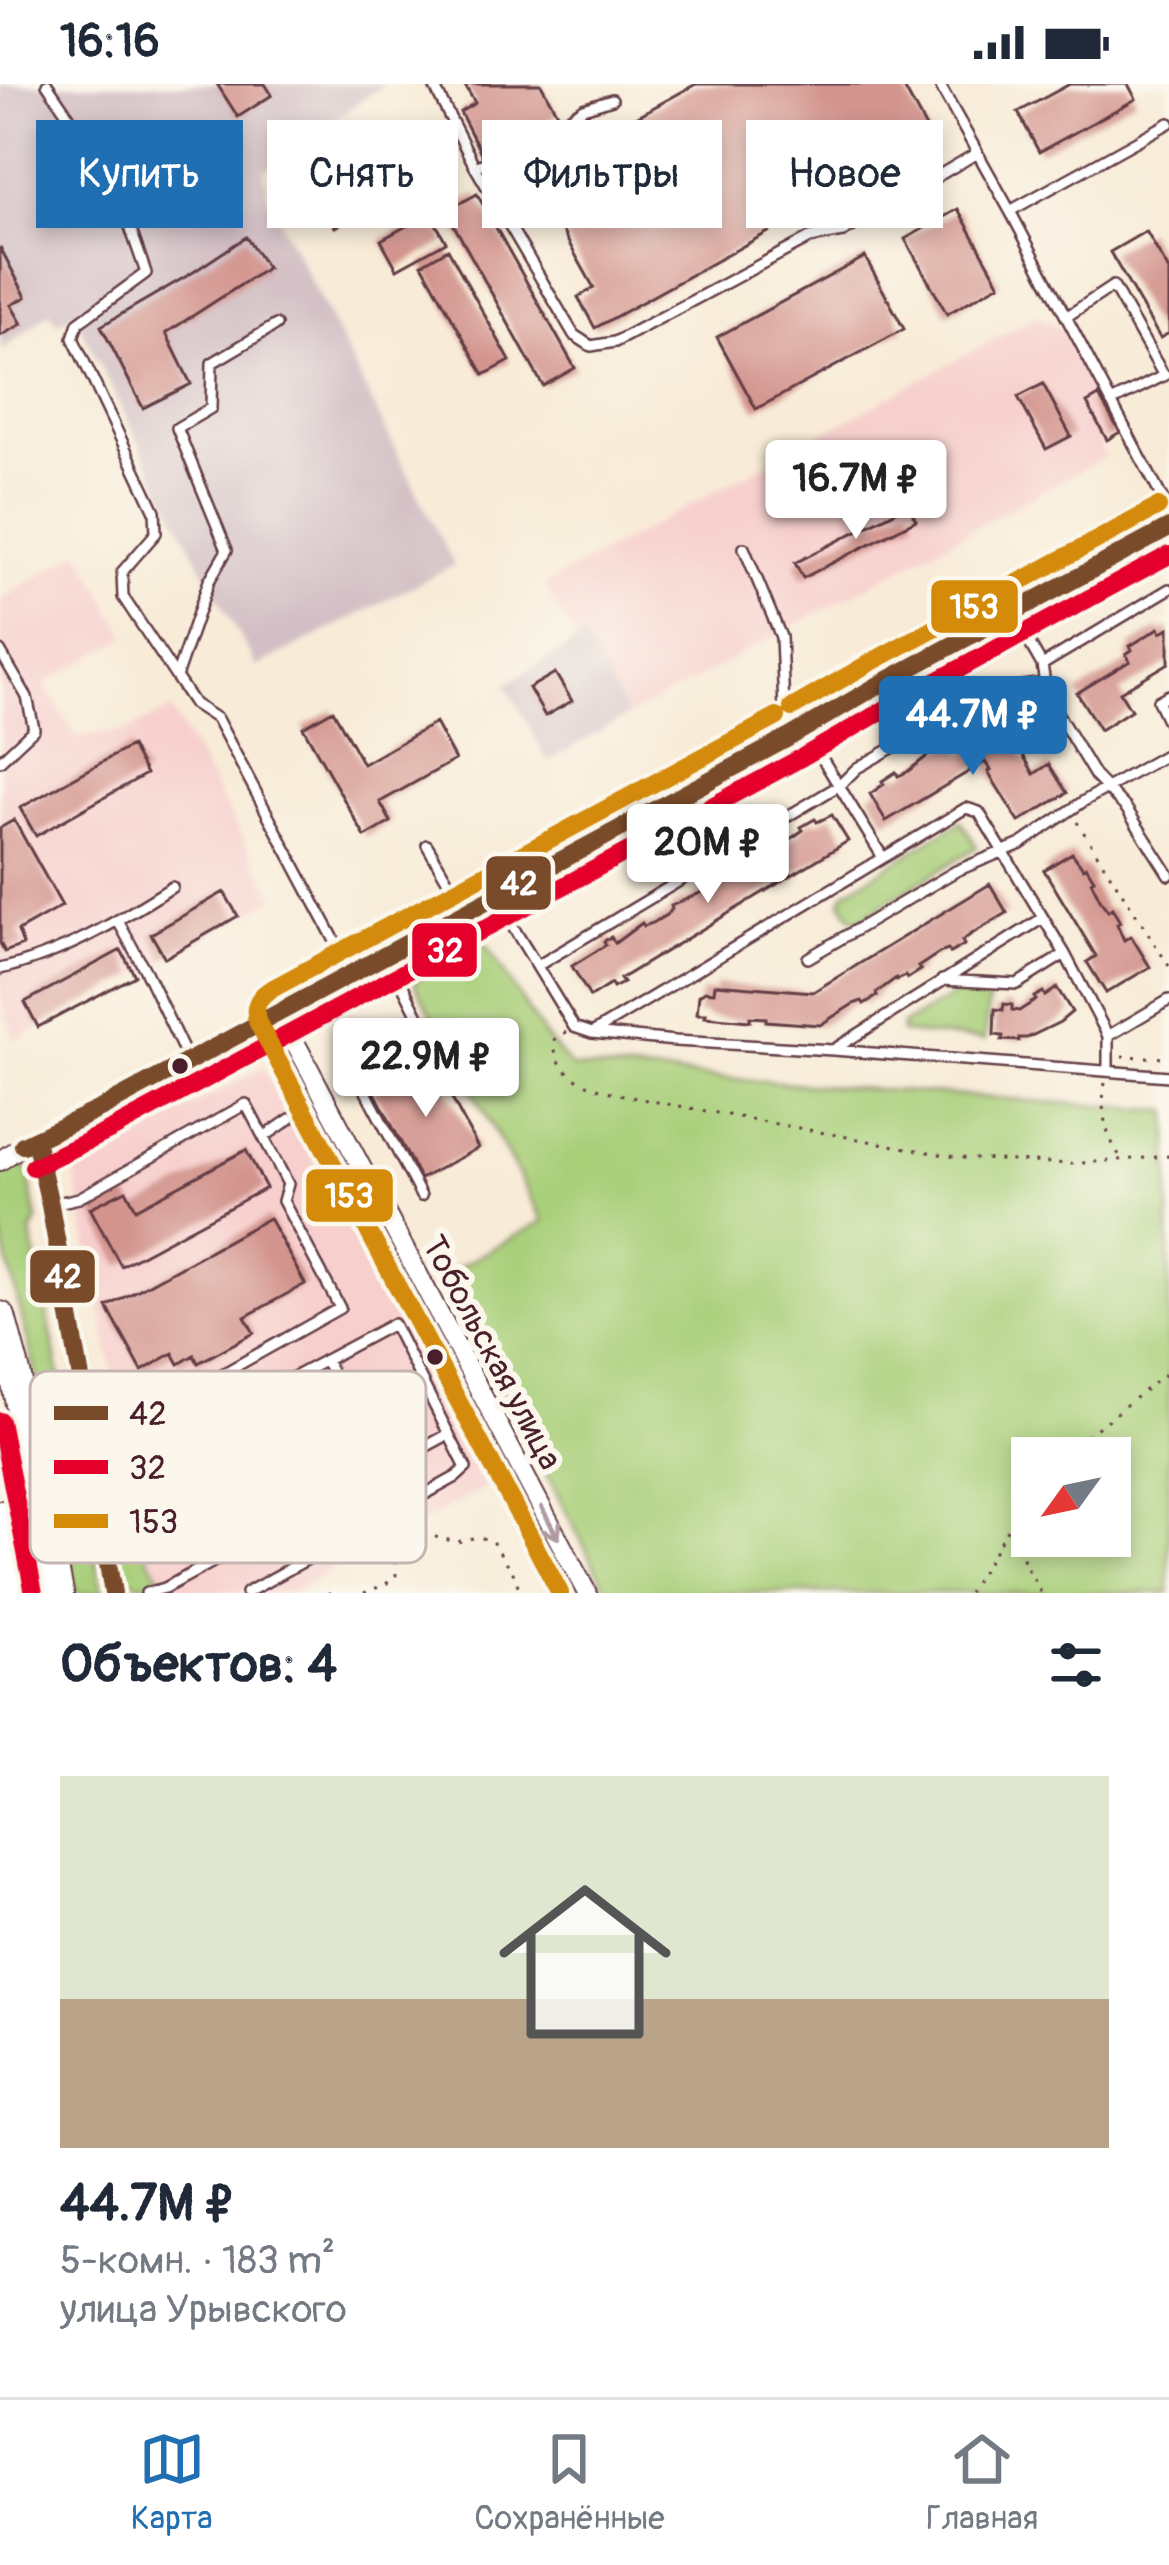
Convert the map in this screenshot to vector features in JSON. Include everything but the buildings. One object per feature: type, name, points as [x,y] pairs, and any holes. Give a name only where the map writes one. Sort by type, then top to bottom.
[{"type":"main road","points":[[0,1317],[30,1449]]},
{"type":"main road","points":[[0,1516],[16,1593]]},
{"type":"main road","points":[[52,1563],[58,1593]]},
{"type":"street","points":[[0,1161],[1169,528]]},
{"type":"street","name":"Тобольская улица","points":[[279,1012],[587,1593]]},
{"type":"street","points":[[0,1144],[29,1142]]},
{"type":"street","points":[[29,1142],[50,1204],[80,1371]]},
{"type":"street","points":[[108,1563],[113,1593]]},
{"type":"lane","points":[[47,84],[115,184],[146,273],[78,323],[73,338],[154,511],[156,533],[122,572],[123,597],[194,704],[217,719],[352,973]]},
{"type":"lane","points":[[433,84],[475,167],[574,335],[591,346],[615,342],[810,238],[843,232],[977,153]]},
{"type":"lane","points":[[939,84],[1169,511]]},
{"type":"lane","points":[[475,167],[533,141],[583,108],[612,99]]},
{"type":"lane","points":[[1010,211],[1169,123]]},
{"type":"lane","points":[[1066,317],[1113,286],[1166,375],[1111,402]]},
{"type":"lane","points":[[176,677],[209,581],[226,550],[177,428],[211,408],[212,363],[276,325]]},
{"type":"lane","points":[[744,548],[781,637],[784,710],[796,733],[840,785],[881,856]]},
{"type":"lane","points":[[1042,665],[1169,589]]},
{"type":"lane","points":[[1012,613],[1042,665],[1047,696],[1169,875]]},
{"type":"lane","points":[[0,651],[27,697],[34,729],[0,761]]},
{"type":"lane","points":[[536,966],[840,785],[856,768],[943,718],[996,703],[1023,686],[1043,682]]},
{"type":"lane","points":[[1169,695],[1158,701],[1169,724]]},
{"type":"lane","points":[[808,958],[956,871],[1004,854],[1169,753]]},
{"type":"lane","points":[[592,1033],[966,808],[979,812],[1065,954],[1108,1036],[1108,1070]]},
{"type":"lane","points":[[428,845],[466,912]]},
{"type":"lane","points":[[0,969],[23,964],[118,921],[172,887]]},
{"type":"lane","points":[[494,896],[574,1027],[592,1033],[1169,1076]]},
{"type":"lane","points":[[833,1049],[1043,918]]},
{"type":"lane","points":[[118,921],[188,1060]]},
{"type":"lane","points":[[387,954],[427,1034],[356,1072],[421,1196]]},
{"type":"lane","points":[[942,980],[1017,984],[1065,954]]},
{"type":"lane","points":[[1108,1036],[1169,1000]]},
{"type":"lane","points":[[50,1204],[79,1198],[246,1104],[288,1184],[283,1201],[340,1308],[228,1371]]},
{"type":"lane","points":[[264,1137],[290,1118]]},
{"type":"lane","points":[[304,1371],[392,1324],[416,1371]]},
{"type":"lane","points":[[325,1360],[331,1371]]},
{"type":"lane","points":[[426,1390],[466,1468],[426,1494]]},
{"type":"lane","points":[[426,1447],[449,1434]]},
{"type":"lane","points":[[146,1593],[211,1563]]},
{"type":"lane","points":[[246,1593],[301,1563]]},
{"type":"path","points":[[1070,811],[1169,966]]},
{"type":"path","points":[[574,1027],[554,1040],[560,1064],[572,1077],[595,1088],[641,1100],[962,1158],[1070,1164],[1169,1156]]},
{"type":"path","points":[[1108,1055],[1169,1058]]},
{"type":"path","points":[[60,1166],[65,1155],[174,1099],[264,1059],[278,1060],[288,1070],[564,1593]]},
{"type":"path","points":[[1108,1070],[1103,1095],[1105,1124],[1123,1160]]},
{"type":"path","points":[[1086,1437],[1169,1371]]},
{"type":"path","points":[[968,1593],[1011,1520]]},
{"type":"path","points":[[426,1534],[457,1542],[477,1537],[491,1540],[521,1593]]},
{"type":"path","points":[[1022,1557],[1041,1593]]},
{"type":"path","points":[[364,1593],[396,1575],[395,1563]]},
{"type":"shaded area","points":[[0,84],[384,84],[334,120],[267,120],[267,168],[263,171],[267,228],[284,228],[454,565],[257,667],[74,314],[58,323],[50,312],[0,352]]},
{"type":"shaded area","points":[[1037,316],[1061,328],[1099,396],[1087,403],[1107,440],[1099,445],[1105,457],[628,716],[584,638],[576,642],[544,585]]},
{"type":"shaded area","points":[[80,551],[127,637],[45,683],[76,736],[125,731],[171,710],[276,897],[15,1040],[0,999],[0,600]]},
{"type":"shaded area","points":[[584,637],[628,716],[548,761],[506,684]]},
{"type":"shaded area","points":[[263,1068],[392,1300],[487,1487],[426,1520],[426,1371],[112,1371],[74,1172]]},
{"type":"shaded area","points":[[155,1563],[345,1563],[289,1593],[168,1593]]},
{"type":"green space","points":[[961,821],[977,847],[858,920],[852,918],[841,901],[845,892]]},
{"type":"green space","points":[[484,941],[545,1037],[571,1067],[1169,1111],[1169,1593],[609,1593],[442,1276],[543,1221],[414,982]]},
{"type":"green space","points":[[963,990],[989,992],[985,1040],[901,1033],[902,1025]]},
{"type":"green space","points":[[12,1163],[25,1166],[28,1172],[37,1221],[31,1233],[59,1371],[35,1371],[0,1229],[0,1171]]},
{"type":"green space","points":[[71,1563],[97,1563],[103,1593],[75,1593]]},
{"type":"green space","points":[[118,1563],[152,1563],[161,1579],[138,1583],[120,1574]]},
{"type":"transit line","name":"153","points":[[792,708],[1158,507]]},
{"type":"transit line","name":"42","points":[[23,1145],[102,1108],[1169,528]]},
{"type":"transit line","name":"32","points":[[33,1167],[113,1129],[1169,555]]},
{"type":"transit line","name":"153","points":[[560,1593],[258,1023],[257,1005],[268,991],[777,717]]},
{"type":"transit line","name":"42","points":[[35,1139],[80,1371]]},
{"type":"transit line","name":"32","points":[[0,1421],[34,1593]]},
{"type":"transit line","name":"42","points":[[108,1563],[113,1593]]}]
